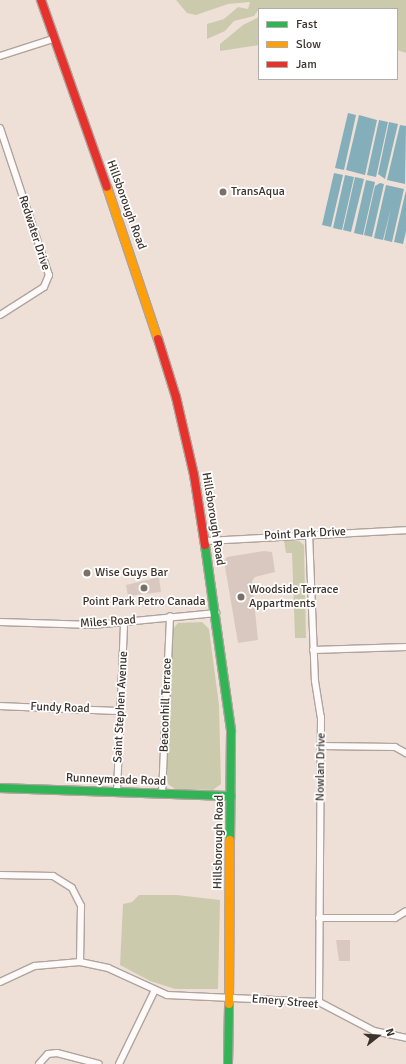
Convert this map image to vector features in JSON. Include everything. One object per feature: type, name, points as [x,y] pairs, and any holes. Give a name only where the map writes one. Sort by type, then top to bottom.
[{"type":"main road","name":"Hillsborough Road","points":[[41,0],[53,39],[129,249],[176,397],[205,541],[229,710],[231,796],[228,1064]]},
{"type":"main road","name":"Runneymeade Road","points":[[0,788],[231,796]]},
{"type":"street","points":[[0,56],[53,39]]},
{"type":"street","name":"Redwater Drive","points":[[0,128],[48,275],[44,287],[0,315]]},
{"type":"street","name":"Point Park Drive","points":[[205,541],[309,533],[406,530]]},
{"type":"street","name":"Nowlan Drive","points":[[309,533],[315,681],[321,717],[319,1002]]},
{"type":"street","name":"Miles Road","points":[[0,622],[93,625],[170,616],[216,613]]},
{"type":"street","name":"Beaconhill Terrace","points":[[162,794],[170,616]]},
{"type":"street","name":"Saint Stephen Avenue","points":[[117,792],[124,622]]},
{"type":"street","points":[[313,650],[406,647]]},
{"type":"street","name":"Fundy Road","points":[[0,706],[120,711]]},
{"type":"street","points":[[321,746],[395,747],[406,753]]},
{"type":"street","points":[[0,875],[53,876],[72,888],[81,906],[80,962]]},
{"type":"street","points":[[319,918],[397,918],[406,911]]},
{"type":"street","name":"Emery Street","points":[[0,982],[35,966],[80,962],[108,968],[154,992],[182,998],[228,998],[319,1002],[374,1031],[406,1038]]},
{"type":"street","points":[[119,1064],[154,992]]},
{"type":"street","points":[[39,1064],[48,1054],[57,1053],[99,1064]]},
{"type":"shaded area","points":[[176,0],[406,0],[406,53],[398,50],[398,8],[258,8],[254,16],[234,21],[225,31],[207,39],[207,24],[224,19],[238,7],[248,9],[250,2],[228,4],[196,15],[187,13]]},
{"type":"shaded area","points":[[258,18],[258,45],[220,51],[220,44],[243,25]]},
{"type":"shaded area","points":[[284,541],[299,541],[304,545],[306,638],[295,638],[292,553],[286,553]]},
{"type":"shaded area","points":[[202,622],[209,629],[219,705],[221,784],[213,790],[175,789],[168,784],[165,765],[172,630],[178,623]]},
{"type":"shaded area","points":[[139,895],[177,895],[220,900],[218,989],[175,989],[150,981],[120,965],[123,904],[132,902]]},
{"type":"water","points":[[348,113],[356,115],[344,170],[335,168]]},
{"type":"water","points":[[359,115],[377,120],[365,175],[346,170]]},
{"type":"water","points":[[379,120],[388,122],[376,177],[367,175]]},
{"type":"water","points":[[389,122],[398,124],[385,179],[378,174]]},
{"type":"water","points":[[400,125],[406,126],[405,184],[387,180]]},
{"type":"water","points":[[334,173],[343,175],[331,227],[322,225]]},
{"type":"water","points":[[345,175],[354,177],[342,230],[333,228]]},
{"type":"water","points":[[355,177],[364,179],[351,232],[343,230]]},
{"type":"water","points":[[366,180],[375,182],[363,235],[354,233]]},
{"type":"water","points":[[380,183],[384,184],[372,237],[364,235],[375,186]]},
{"type":"water","points":[[386,185],[404,189],[392,242],[384,240],[391,208],[383,240],[374,238]]},
{"type":"water","points":[[406,190],[406,231],[403,244],[394,242]]},
{"type":"building","name":"Woodside Terrace Appartments","points":[[264,551],[272,552],[275,572],[255,577],[252,581],[258,640],[238,643],[224,561],[227,557]]},
{"type":"building","name":"Point Park Petro Canada","points":[[159,577],[161,592],[128,596],[126,585]]},
{"type":"building","points":[[336,940],[350,940],[350,961],[339,961]]},
{"type":"traffic: fast","points":[[205,545],[231,731],[230,840]]},
{"type":"traffic: fast","points":[[0,788],[231,796]]},
{"type":"traffic: fast","points":[[228,1064],[229,1004]]},
{"type":"traffic: slow","points":[[107,187],[158,339]]},
{"type":"traffic: slow","points":[[229,1004],[230,840]]},
{"type":"traffic: jam","points":[[41,0],[107,187]]},
{"type":"traffic: jam","points":[[158,339],[176,397],[194,475],[205,545]]},
{"type":"place","name":"TransAqua","points":[[223,192]]},
{"type":"place","name":"Wise Guys Bar","points":[[87,573]]},
{"type":"place","name":"Point Park Petro Canada","points":[[144,588]]},
{"type":"place","name":"Woodside Terrace Appartments","points":[[241,597]]}]
